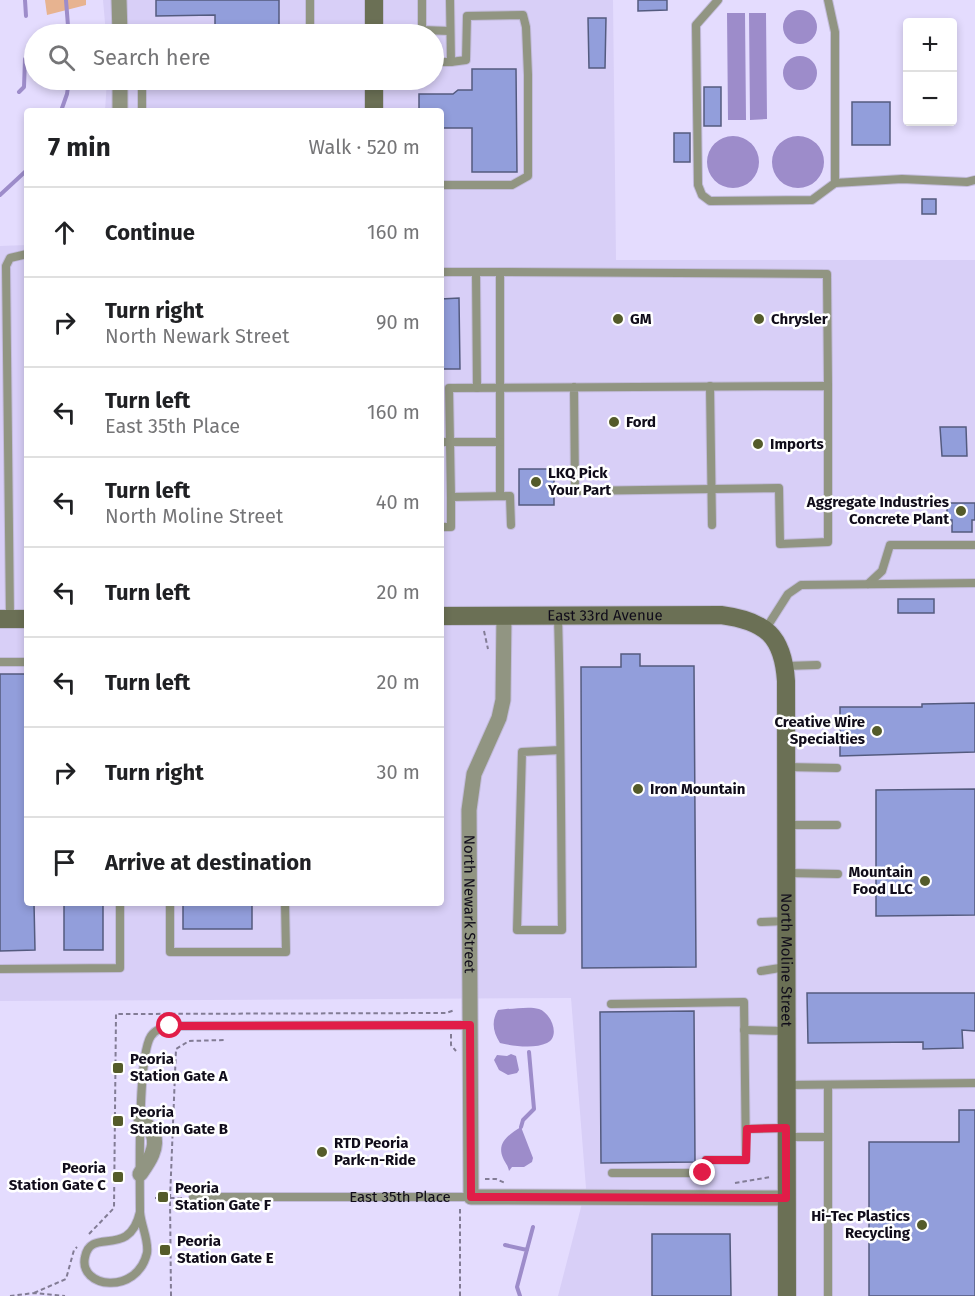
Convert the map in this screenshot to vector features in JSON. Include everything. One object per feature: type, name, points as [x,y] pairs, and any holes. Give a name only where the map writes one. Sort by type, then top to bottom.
[{"type":"street","points":[[119,0],[120,24]]},
{"type":"street","points":[[374,0],[374,24]]},
{"type":"street","points":[[120,90],[120,108]]},
{"type":"street","points":[[374,90],[374,108]]},
{"type":"street","name":"East 33rd Avenue","points":[[444,616],[722,615],[748,620],[765,630]]},
{"type":"street","name":"North Newark Street","points":[[471,1197],[469,810],[474,774],[502,705],[504,616]]},
{"type":"street","name":"North Moline Street","points":[[765,630],[778,643],[785,666],[788,1296]]},
{"type":"street","points":[[140,1174],[149,1161],[154,1142],[153,1134],[141,1119]]},
{"type":"street","name":"East 35th Place","points":[[471,1197],[786,1198]]},
{"type":"lane","points":[[310,0],[310,24]]},
{"type":"lane","points":[[422,0],[422,24]]},
{"type":"lane","points":[[450,0],[451,62]]},
{"type":"lane","points":[[718,0],[696,25],[698,185],[702,195],[710,201],[812,200],[835,183],[862,180],[967,182],[975,180]]},
{"type":"lane","points":[[828,0],[835,32],[835,183]]},
{"type":"lane","points":[[444,62],[466,60],[467,16],[523,15],[526,27],[528,75],[528,176],[512,185],[444,185]]},
{"type":"lane","points":[[444,31],[450,31]]},
{"type":"lane","points":[[142,90],[142,108]]},
{"type":"lane","points":[[12,619],[6,266],[10,258],[24,254]]},
{"type":"lane","points":[[444,272],[827,274],[828,542],[780,544],[779,488],[575,491],[574,387]]},
{"type":"lane","points":[[476,272],[477,388]]},
{"type":"lane","points":[[500,496],[501,272]]},
{"type":"lane","points":[[710,386],[712,525]]},
{"type":"lane","points":[[444,527],[451,527],[451,497],[445,442],[449,388],[828,386]]},
{"type":"lane","points":[[445,442],[501,442]]},
{"type":"lane","points":[[451,497],[510,496],[511,525]]},
{"type":"lane","points":[[868,584],[882,571],[890,545],[975,545]]},
{"type":"lane","points":[[765,630],[788,594],[801,585],[975,583]]},
{"type":"lane","points":[[558,615],[560,750],[562,930],[517,930],[522,752],[560,750]]},
{"type":"lane","points":[[0,662],[24,662]]},
{"type":"lane","points":[[785,666],[818,665]]},
{"type":"lane","points":[[786,767],[837,768]]},
{"type":"lane","points":[[786,825],[837,825]]},
{"type":"lane","points":[[786,873],[838,874]]},
{"type":"lane","points":[[0,969],[120,968],[120,906]]},
{"type":"lane","points":[[170,906],[170,952],[286,952],[285,906]]},
{"type":"lane","points":[[761,922],[786,921]]},
{"type":"lane","points":[[761,971],[786,967]]},
{"type":"lane","points":[[611,1004],[744,1002],[747,1129],[746,1160],[706,1160],[703,1173],[612,1173]]},
{"type":"lane","points":[[141,1119],[147,1047],[150,1038],[159,1029],[186,1026],[470,1025]]},
{"type":"lane","points":[[744,1030],[786,1030]]},
{"type":"lane","points":[[786,1085],[975,1083]]},
{"type":"lane","points":[[828,1085],[828,1296]]},
{"type":"lane","points":[[747,1129],[828,1137]]},
{"type":"lane","points":[[140,1174],[140,1212],[147,1245],[143,1267],[134,1279],[116,1285],[93,1280],[85,1264],[86,1254],[95,1243],[125,1238],[134,1229],[140,1212]]},
{"type":"lane","name":"East 35th Place","points":[[193,1197],[471,1197]]},
{"type":"path","points":[[484,616],[485,637],[490,653]]},
{"type":"path","points":[[34,1293],[66,1279],[74,1250],[114,1208],[116,1014],[446,1013],[455,1011],[458,1005]]},
{"type":"path","points":[[171,1296],[170,1199],[176,1049],[189,1041],[225,1040]]},
{"type":"path","points":[[451,1045],[456,1051]]},
{"type":"path","points":[[155,1198],[193,1197]]},
{"type":"path","points":[[10,1296],[34,1293],[65,1296]]},
{"type":"shaded area","points":[[45,0],[86,0],[86,5],[47,15]]},
{"type":"shaded area","points":[[103,0],[613,0],[616,260],[975,260],[975,1296],[558,1296],[586,1188],[571,998],[0,1001],[0,246],[24,245],[24,906],[444,906],[444,108],[105,108],[106,90],[444,90],[444,24],[105,24]]},
{"type":"shaded area","points":[[800,10],[812,15],[817,27],[812,39],[800,44],[788,39],[783,27],[788,15]]},
{"type":"shaded area","points":[[727,13],[745,13],[746,120],[728,120]]},
{"type":"shaded area","points":[[749,13],[766,13],[767,119],[750,120]]},
{"type":"shaded area","points":[[800,56],[812,61],[817,73],[812,85],[800,90],[788,85],[783,73],[788,61]]},
{"type":"shaded area","points":[[728,136],[738,136],[748,140],[755,147],[759,162],[755,177],[748,184],[738,188],[728,188],[718,184],[711,177],[707,167],[707,157],[711,147],[718,140]]},
{"type":"shaded area","points":[[793,136],[803,136],[812,140],[820,148],[824,162],[820,176],[812,184],[803,188],[793,188],[784,184],[776,176],[772,167],[772,157],[776,148],[784,140]]},
{"type":"shaded area","points":[[531,1008],[543,1011],[553,1025],[551,1040],[542,1045],[530,1046],[500,1043],[494,1031],[494,1018],[498,1010]]},
{"type":"shaded area","points":[[497,1055],[516,1056],[519,1070],[517,1073],[508,1075],[499,1070],[494,1060]]},
{"type":"shaded area","points":[[521,1127],[533,1158],[532,1162],[524,1167],[512,1167],[509,1171],[501,1147],[505,1139]]},
{"type":"building","points":[[156,0],[279,0],[279,24],[215,24],[215,15],[156,16]]},
{"type":"building","points":[[638,0],[667,0],[667,10],[638,11]]},
{"type":"building","points":[[588,18],[606,18],[605,68],[589,68]]},
{"type":"building","points":[[472,69],[516,69],[517,172],[472,172],[472,128],[444,128],[444,108],[419,108],[419,94],[453,94],[458,90],[472,90]]},
{"type":"building","points":[[704,87],[721,87],[721,126],[704,126]]},
{"type":"building","points":[[852,102],[890,102],[890,145],[852,145]]},
{"type":"building","points":[[674,133],[690,133],[690,162],[674,162]]},
{"type":"building","points":[[922,199],[936,199],[936,214],[922,214]]},
{"type":"building","points":[[459,298],[460,369],[444,369],[444,299]]},
{"type":"building","points":[[940,427],[966,427],[967,456],[942,456]]},
{"type":"building","name":"LKQ Pick Your Part","points":[[519,469],[554,469],[554,505],[519,505]]},
{"type":"building","name":"Aggregate Industries Concrete Plant","points":[[947,503],[975,503],[972,532],[952,532],[952,520],[947,520]]},
{"type":"building","points":[[898,599],[934,599],[934,613],[898,613]]},
{"type":"building","name":"Iron Mountain","points":[[621,654],[640,654],[640,666],[694,666],[696,967],[582,968],[581,667],[621,667]]},
{"type":"building","points":[[0,674],[24,674],[24,906],[34,906],[35,950],[0,951]]},
{"type":"building","points":[[975,703],[975,752],[840,756],[840,707],[922,707],[922,704]]},
{"type":"building","points":[[975,789],[975,915],[876,916],[876,790]]},
{"type":"building","points":[[64,906],[103,906],[103,950],[64,950]]},
{"type":"building","points":[[183,906],[252,906],[252,929],[183,929]]},
{"type":"building","points":[[807,993],[975,993],[975,1031],[962,1030],[963,1048],[923,1049],[923,1042],[808,1043]]},
{"type":"building","points":[[694,1011],[695,1162],[601,1163],[600,1012]]},
{"type":"building","name":"Hi-Tec Plastics Recycling","points":[[959,1110],[975,1110],[975,1296],[869,1296],[869,1142],[959,1142]]},
{"type":"building","points":[[652,1234],[730,1234],[731,1296],[652,1296]]},
{"type":"waterway","points":[[25,0],[26,16]]},
{"type":"waterway","points":[[66,0],[68,24]]},
{"type":"waterway","points":[[19,92],[24,87]]},
{"type":"waterway","points":[[62,108],[68,90]]},
{"type":"waterway","points":[[0,195],[24,173]]},
{"type":"waterway","points":[[521,1127],[523,1120],[534,1109],[529,1052]]},
{"type":"waterway","points":[[520,1296],[517,1287],[533,1227]]},
{"type":"waterway","points":[[505,1245],[527,1250]]},
{"type":"place","name":"GM","points":[[618,319]]},
{"type":"place","name":"Chrysler","points":[[759,319]]},
{"type":"place","name":"Ford","points":[[614,422]]},
{"type":"place","name":"Imports","points":[[758,444]]},
{"type":"place","name":"LKQ Pick Your Part","points":[[536,482]]},
{"type":"place","name":"Aggregate Industries Concrete Plant","points":[[961,511]]},
{"type":"place","name":"Creative Wire Specialties","points":[[877,731]]},
{"type":"place","name":"Iron Mountain","points":[[638,789]]},
{"type":"place","name":"Mountain Food LLC","points":[[925,881]]},
{"type":"place","name":"Peoria Station Gate A","points":[[118,1068]]},
{"type":"place","name":"Peoria Station Gate B","points":[[118,1121]]},
{"type":"place","name":"RTD Peoria Park-n-Ride","points":[[322,1152]]},
{"type":"place","name":"Peoria Station Gate C","points":[[118,1177]]},
{"type":"place","name":"Peoria Station Gate F","points":[[163,1197]]},
{"type":"place","name":"Hi-Tec Plastics Recycling","points":[[922,1225]]},
{"type":"place","name":"Peoria Station Gate E","points":[[165,1250]]},
{"type":"route","points":[[170,1026],[470,1025],[471,1197],[786,1198],[786,1128],[747,1129],[746,1160],[706,1160],[703,1173]]}]
